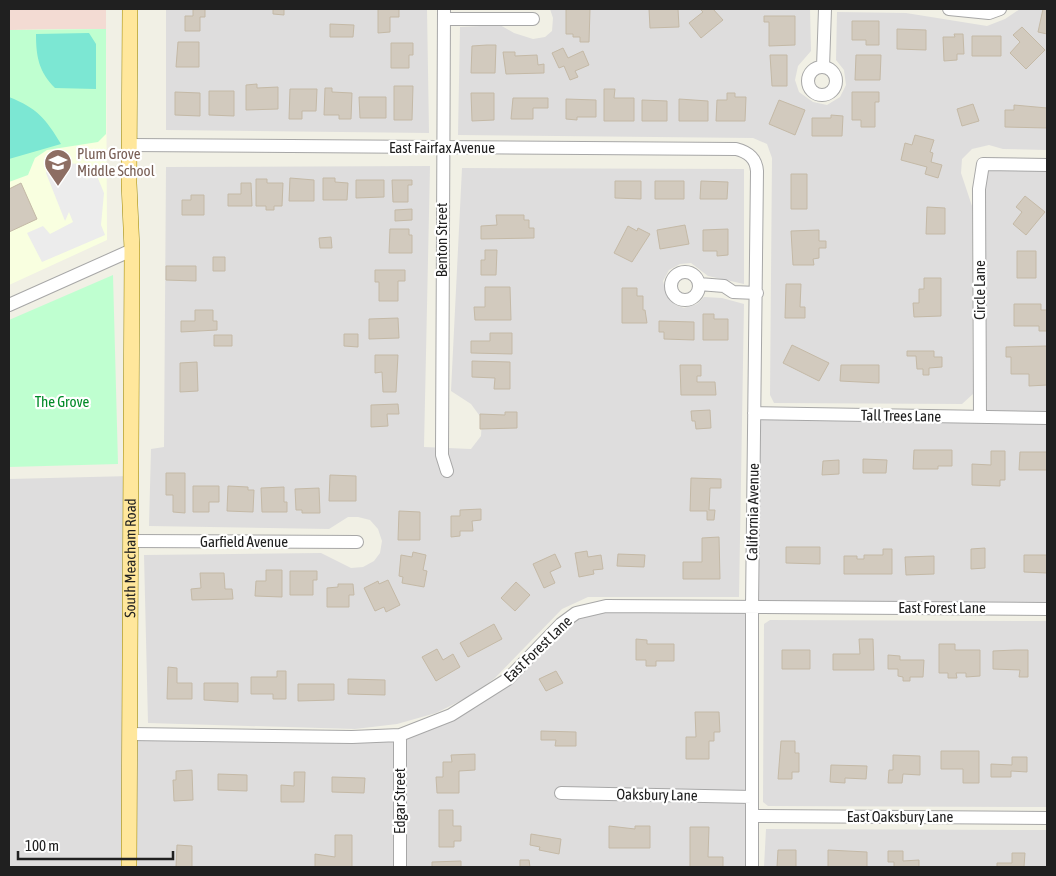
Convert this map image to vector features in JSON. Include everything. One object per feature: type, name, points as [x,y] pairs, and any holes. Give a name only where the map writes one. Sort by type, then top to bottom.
[{"type":"main road","name":"South Meacham Road","points":[[129,867],[132,250],[129,145],[130,9]]},
{"type":"street","points":[[823,67],[824,9]]},
{"type":"street","points":[[949,9],[979,10],[989,13],[1000,9]]},
{"type":"street","points":[[444,14],[532,19]]},
{"type":"street","name":"Benton Street","points":[[444,14],[442,455],[447,470]]},
{"type":"street","name":"East Fairfax Avenue","points":[[129,145],[736,149],[745,151],[752,157]]},
{"type":"street","name":"California Avenue","points":[[752,157],[756,163],[757,171],[752,607],[752,867]]},
{"type":"street","name":"Circle Lane","points":[[980,417],[979,188],[983,164],[1047,165]]},
{"type":"street","points":[[9,304],[132,250]]},
{"type":"street","points":[[699,284],[724,286],[733,292],[757,294]]},
{"type":"street","name":"Tall Trees Lane","points":[[754,413],[1047,418]]},
{"type":"street","name":"Garfield Avenue","points":[[131,541],[357,542]]},
{"type":"street","name":"East Forest Lane","points":[[130,734],[352,737],[400,735],[451,715],[508,679],[561,624],[576,613],[606,606],[1047,609]]},
{"type":"street","name":"Edgar Street","points":[[400,735],[400,867]]},
{"type":"street","name":"Oaksbury Lane","points":[[561,793],[752,796]]},
{"type":"street","name":"East Oaksbury Lane","points":[[752,816],[1047,818]]},
{"type":"shaded area","points":[[9,9],[106,9],[106,29],[9,30]]},
{"type":"shaded area","points":[[166,9],[427,9],[429,133],[166,130]]},
{"type":"shaded area","points":[[550,9],[810,9],[811,51],[798,66],[795,80],[799,92],[813,102],[827,105],[840,97],[846,85],[844,70],[836,60],[837,12],[906,13],[987,26],[1005,19],[1020,9],[1047,9],[1047,150],[1003,149],[989,145],[972,149],[962,159],[961,173],[972,206],[973,394],[962,404],[774,403],[770,395],[772,158],[767,144],[753,138],[458,135],[460,27],[500,25],[514,33],[533,39],[545,37],[552,31],[553,18]]},
{"type":"shaded area","name":"Plum Grove Middle School","points":[[106,29],[107,240],[9,285],[9,30]]},
{"type":"shaded area","points":[[89,33],[96,44],[96,89],[55,88],[42,70],[37,50],[36,34]]},
{"type":"shaded area","points":[[9,97],[27,105],[40,115],[61,144],[9,159]]},
{"type":"shaded area","points":[[50,162],[80,164],[87,180],[93,166],[104,193],[101,225],[105,235],[42,262],[27,233],[43,226],[50,234],[73,222],[69,212],[65,221],[46,173]]},
{"type":"shaded area","points":[[983,164],[1047,165],[1047,609],[752,607],[754,413],[980,417]]},
{"type":"shaded area","points":[[430,166],[424,447],[471,449],[481,436],[482,419],[471,404],[451,391],[462,168],[744,169],[744,284],[708,276],[691,263],[680,264],[669,270],[663,281],[667,296],[676,305],[684,308],[697,304],[704,297],[722,298],[744,304],[739,597],[588,597],[562,609],[495,678],[472,695],[436,713],[397,724],[355,729],[148,723],[144,555],[321,553],[351,568],[363,567],[374,561],[380,553],[382,541],[378,529],[370,520],[358,517],[348,517],[329,529],[149,526],[151,449],[164,447],[166,167]]},
{"type":"shaded area","points":[[131,476],[130,734],[400,735],[508,679],[576,613],[752,607],[752,867],[9,867],[9,479]]},
{"type":"shaded area","points":[[770,620],[1047,621],[1047,807],[768,806],[763,802],[764,624]]},
{"type":"shaded area","points":[[766,829],[1047,830],[1047,867],[764,867]]},
{"type":"green space","points":[[106,29],[106,134],[98,142],[47,150],[35,158],[28,175],[9,182],[9,30]]},
{"type":"green space","name":"The Grove","points":[[113,275],[118,464],[9,467],[9,320]]},
{"type":"building","points":[[193,9],[205,9],[205,17],[200,17],[200,31],[185,31],[185,16],[193,16]]},
{"type":"building","points":[[273,9],[284,9],[284,15],[273,14]]},
{"type":"building","points":[[378,9],[399,9],[399,17],[390,17],[390,32],[378,33]]},
{"type":"building","points":[[566,9],[590,9],[589,42],[580,42],[580,37],[566,34]]},
{"type":"building","points":[[649,9],[678,9],[679,27],[650,28]]},
{"type":"building","points":[[700,9],[713,9],[723,20],[701,38],[689,23],[703,12]]},
{"type":"building","points":[[1043,9],[1047,9],[1047,34],[1038,32]]},
{"type":"building","points":[[764,16],[795,16],[795,45],[769,46],[769,22],[764,22]]},
{"type":"building","points":[[852,21],[879,21],[879,45],[866,45],[866,40],[852,40]]},
{"type":"building","points":[[330,24],[354,25],[353,37],[330,37]]},
{"type":"building","points":[[1022,27],[1045,50],[1026,69],[1010,53],[1020,42],[1013,35]]},
{"type":"building","points":[[897,29],[926,30],[926,50],[897,49]]},
{"type":"building","points":[[954,34],[963,34],[964,54],[957,54],[957,60],[944,61],[943,37],[955,37]]},
{"type":"building","points":[[972,36],[1001,36],[1001,56],[972,56]]},
{"type":"building","points":[[178,42],[199,42],[199,67],[176,67]]},
{"type":"building","points":[[391,43],[413,43],[413,55],[409,55],[409,68],[391,68]]},
{"type":"building","points":[[496,45],[495,73],[471,73],[472,46]]},
{"type":"building","points":[[563,48],[568,58],[583,51],[589,65],[575,71],[578,77],[570,80],[564,66],[559,68],[552,53]]},
{"type":"building","points":[[503,52],[515,52],[515,56],[537,55],[538,65],[544,64],[544,73],[506,74]]},
{"type":"building","points":[[770,55],[787,55],[787,86],[772,86]]},
{"type":"building","points":[[856,55],[881,55],[880,80],[855,80]]},
{"type":"building","points":[[257,84],[257,88],[278,87],[278,109],[246,110],[246,85]]},
{"type":"building","points":[[394,86],[413,86],[412,120],[394,120]]},
{"type":"building","points":[[325,88],[332,88],[332,92],[352,93],[351,119],[339,119],[339,115],[324,115]]},
{"type":"building","points":[[290,89],[317,89],[316,111],[302,111],[302,119],[289,119]]},
{"type":"building","points":[[604,89],[615,89],[614,98],[634,98],[634,121],[604,121]]},
{"type":"building","points":[[209,91],[234,91],[234,116],[209,115]]},
{"type":"building","points":[[175,92],[200,93],[200,116],[175,115]]},
{"type":"building","points":[[852,92],[879,92],[879,102],[875,102],[875,127],[861,127],[861,120],[852,120]]},
{"type":"building","points":[[471,93],[494,93],[494,120],[472,121]]},
{"type":"building","points":[[727,93],[735,93],[735,97],[746,97],[745,121],[716,121],[717,100],[727,100]]},
{"type":"building","points":[[359,97],[386,97],[386,118],[360,118]]},
{"type":"building","points":[[513,98],[548,98],[548,108],[533,108],[533,119],[511,119]]},
{"type":"building","points":[[566,99],[596,100],[596,117],[577,117],[577,120],[566,119]]},
{"type":"building","points":[[679,99],[708,101],[708,121],[679,121]]},
{"type":"building","points":[[642,100],[667,101],[667,121],[642,121]]},
{"type":"building","points":[[779,100],[805,110],[795,135],[769,124]]},
{"type":"building","points":[[973,104],[979,121],[962,126],[957,109]]},
{"type":"building","points":[[1014,105],[1047,108],[1047,128],[1005,127],[1005,110],[1014,110]]},
{"type":"building","points":[[831,115],[843,116],[842,136],[812,136],[812,118],[831,118]]},
{"type":"building","points":[[915,135],[934,140],[930,152],[933,153],[931,162],[942,165],[938,178],[925,174],[927,167],[901,160],[905,143],[912,145]]},
{"type":"building","points":[[791,174],[807,174],[807,209],[791,209]]},
{"type":"building","points":[[290,178],[314,180],[314,201],[289,201]]},
{"type":"building","points":[[323,178],[335,178],[335,182],[348,183],[347,200],[323,200]]},
{"type":"building","points":[[256,179],[267,179],[267,183],[283,183],[282,206],[274,206],[274,210],[266,210],[266,206],[256,206]]},
{"type":"building","points":[[356,180],[384,180],[384,197],[356,198]]},
{"type":"building","points":[[392,180],[412,180],[412,185],[408,185],[408,202],[393,202]]},
{"type":"building","points":[[615,181],[641,181],[641,199],[615,198]]},
{"type":"building","points":[[655,181],[684,181],[684,199],[655,199]]},
{"type":"building","points":[[701,181],[728,182],[727,199],[700,199]]},
{"type":"building","points":[[21,183],[37,219],[9,232],[9,189]]},
{"type":"building","points":[[241,183],[251,183],[252,206],[228,206],[228,194],[241,194]]},
{"type":"building","points":[[191,195],[204,195],[204,215],[182,215],[182,200],[191,200]]},
{"type":"building","points":[[1025,196],[1045,212],[1026,235],[1013,224],[1022,212],[1016,207]]},
{"type":"building","points":[[927,207],[945,208],[945,234],[926,234]]},
{"type":"building","points":[[412,209],[412,220],[395,221],[395,210]]},
{"type":"building","points":[[496,215],[524,215],[524,220],[529,220],[529,228],[534,228],[534,238],[481,239],[481,226],[497,225]]},
{"type":"building","points":[[685,225],[689,244],[660,249],[657,230]]},
{"type":"building","points":[[628,226],[637,231],[638,228],[650,234],[632,262],[614,253]]},
{"type":"building","points":[[390,229],[409,229],[409,235],[412,235],[412,253],[389,253]]},
{"type":"building","points":[[728,229],[728,255],[717,256],[717,251],[703,251],[703,230]]},
{"type":"building","points":[[819,230],[819,241],[826,241],[826,248],[819,248],[819,258],[813,259],[814,265],[793,265],[791,231]]},
{"type":"building","points":[[331,237],[332,248],[320,248],[319,238]]},
{"type":"building","points":[[485,250],[497,250],[496,275],[481,275],[481,260],[485,260]]},
{"type":"building","points":[[1017,251],[1036,251],[1036,278],[1017,278]]},
{"type":"building","points":[[213,257],[225,257],[225,271],[213,271]]},
{"type":"building","points":[[166,266],[196,266],[196,281],[166,280]]},
{"type":"building","points":[[375,270],[405,270],[405,281],[398,281],[398,301],[379,301],[379,282],[375,282]]},
{"type":"building","points":[[924,278],[941,278],[941,316],[914,317],[913,303],[919,303],[919,289],[924,289]]},
{"type":"building","points":[[786,284],[801,284],[800,307],[805,307],[805,318],[785,318]]},
{"type":"building","points":[[485,287],[510,287],[511,320],[475,320],[474,307],[485,307]]},
{"type":"building","points":[[622,288],[637,288],[637,296],[643,296],[643,310],[645,310],[647,323],[622,323]]},
{"type":"building","points":[[1014,304],[1041,304],[1041,310],[1047,310],[1047,331],[1039,331],[1039,326],[1014,326]]},
{"type":"building","points":[[195,310],[213,310],[213,321],[217,321],[217,330],[181,332],[181,321],[195,321]]},
{"type":"building","points":[[703,314],[714,314],[714,319],[728,319],[728,340],[703,340]]},
{"type":"building","points":[[398,318],[399,338],[369,339],[369,319]]},
{"type":"building","points":[[659,321],[694,322],[694,340],[664,339],[664,332],[659,332]]},
{"type":"building","points":[[490,333],[512,333],[512,354],[471,353],[471,341],[490,341]]},
{"type":"building","points":[[344,334],[358,334],[358,347],[344,346]]},
{"type":"building","points":[[214,335],[232,335],[232,346],[214,346]]},
{"type":"building","points":[[792,345],[829,363],[819,381],[783,363]]},
{"type":"building","points":[[1047,346],[1047,385],[1029,386],[1029,374],[1011,374],[1011,357],[1006,357],[1006,347]]},
{"type":"building","points":[[907,351],[934,351],[934,357],[942,357],[942,367],[929,368],[929,375],[923,375],[923,369],[917,369],[916,356],[907,356]]},
{"type":"building","points":[[375,355],[398,355],[396,392],[383,392],[382,372],[375,373]]},
{"type":"building","points":[[472,361],[510,362],[510,389],[494,389],[495,378],[472,377]]},
{"type":"building","points":[[197,362],[198,391],[180,392],[180,363]]},
{"type":"building","points":[[680,365],[701,365],[701,376],[697,376],[697,382],[715,382],[716,395],[681,395]]},
{"type":"building","points":[[841,365],[879,365],[879,383],[840,381]]},
{"type":"building","points":[[398,404],[399,414],[387,414],[388,426],[371,427],[371,405]]},
{"type":"building","points":[[710,410],[711,428],[696,429],[695,421],[692,421],[691,411]]},
{"type":"building","points":[[505,412],[517,412],[517,428],[480,429],[480,414],[505,415]]},
{"type":"building","points":[[914,450],[952,450],[952,466],[938,466],[938,469],[913,469]]},
{"type":"building","points":[[991,451],[1005,451],[1005,480],[1000,480],[1000,486],[972,485],[972,464],[991,465]]},
{"type":"building","points":[[1020,452],[1047,452],[1047,470],[1019,470]]},
{"type":"building","points":[[863,459],[887,460],[886,473],[863,473]]},
{"type":"building","points":[[839,460],[839,474],[822,475],[823,461]]},
{"type":"building","points":[[166,473],[185,473],[185,513],[173,512],[173,495],[166,495]]},
{"type":"building","points":[[330,475],[356,476],[356,501],[329,501]]},
{"type":"building","points":[[691,478],[721,479],[721,488],[710,488],[709,510],[715,510],[714,520],[707,520],[707,511],[690,511]]},
{"type":"building","points":[[193,486],[219,486],[219,502],[209,502],[209,512],[193,512]]},
{"type":"building","points":[[228,486],[248,487],[248,490],[254,490],[253,512],[227,511]]},
{"type":"building","points":[[284,487],[284,502],[287,502],[287,512],[262,512],[261,488]]},
{"type":"building","points":[[319,488],[320,513],[302,513],[302,510],[296,510],[295,489]]},
{"type":"building","points":[[481,509],[481,520],[472,521],[473,531],[460,531],[460,536],[451,537],[451,516],[460,516],[460,510]]},
{"type":"building","points":[[399,511],[420,512],[420,540],[398,540]]},
{"type":"building","points":[[719,537],[720,579],[683,579],[683,562],[702,562],[702,538]]},
{"type":"building","points":[[786,547],[820,547],[820,564],[786,563]]},
{"type":"building","points":[[985,548],[985,568],[971,569],[971,549]]},
{"type":"building","points":[[883,549],[892,549],[892,574],[844,574],[844,556],[857,556],[857,559],[864,559],[864,555],[883,555]]},
{"type":"building","points":[[587,551],[588,557],[601,555],[603,569],[593,570],[594,574],[579,577],[575,553]]},
{"type":"building","points":[[413,552],[426,555],[423,570],[427,571],[424,587],[402,583],[403,577],[399,576],[401,555],[412,557]]},
{"type":"building","points":[[555,554],[561,567],[550,572],[555,583],[544,588],[533,564]]},
{"type":"building","points":[[618,554],[645,555],[644,567],[617,566]]},
{"type":"building","points":[[1024,555],[1047,555],[1047,573],[1024,572]]},
{"type":"building","points":[[934,556],[934,574],[906,575],[905,557]]},
{"type":"building","points":[[266,570],[282,570],[282,597],[255,596],[256,581],[266,581]]},
{"type":"building","points":[[290,571],[317,571],[317,580],[313,580],[313,595],[290,595]]},
{"type":"building","points":[[200,573],[224,573],[225,589],[232,589],[233,599],[192,600],[191,589],[201,588]]},
{"type":"building","points":[[388,580],[400,605],[386,612],[384,607],[375,611],[364,588],[378,581],[379,584]]},
{"type":"building","points":[[516,582],[530,595],[515,611],[501,598]]},
{"type":"building","points":[[338,584],[353,584],[354,595],[349,595],[349,607],[327,607],[327,588],[338,587]]},
{"type":"building","points":[[494,624],[502,639],[468,657],[460,643]]},
{"type":"building","points":[[636,639],[647,640],[647,644],[674,644],[674,661],[656,661],[656,666],[646,666],[646,660],[636,660]]},
{"type":"building","points":[[859,639],[873,639],[874,670],[833,670],[833,654],[860,654]]},
{"type":"building","points":[[939,644],[955,644],[955,650],[980,650],[980,676],[966,677],[966,673],[956,673],[957,678],[948,678],[948,673],[939,673]]},
{"type":"building","points":[[437,649],[443,660],[453,654],[460,667],[436,681],[422,657]]},
{"type":"building","points":[[782,650],[810,650],[810,669],[782,669]]},
{"type":"building","points":[[1028,650],[1028,677],[1019,677],[1020,670],[993,669],[993,651]]},
{"type":"building","points":[[888,655],[900,656],[900,660],[924,660],[923,677],[910,677],[910,681],[903,681],[903,677],[898,676],[898,669],[888,669]]},
{"type":"building","points":[[168,667],[177,668],[177,683],[192,683],[192,699],[167,699]]},
{"type":"building","points":[[277,671],[286,671],[286,699],[273,699],[273,694],[251,694],[251,677],[277,677]]},
{"type":"building","points":[[556,671],[563,683],[546,691],[539,679]]},
{"type":"building","points":[[348,679],[385,680],[385,695],[348,694]]},
{"type":"building","points":[[204,683],[238,683],[238,702],[204,700]]},
{"type":"building","points":[[298,684],[334,684],[334,700],[298,701]]},
{"type":"building","points":[[695,712],[719,712],[720,732],[714,732],[714,741],[709,741],[709,759],[686,759],[686,737],[696,737]]},
{"type":"building","points":[[541,731],[576,732],[576,746],[555,746],[556,740],[541,740]]},
{"type":"building","points":[[781,741],[795,741],[795,753],[799,753],[799,772],[792,772],[792,779],[778,779]]},
{"type":"building","points":[[941,751],[979,751],[979,783],[963,783],[963,769],[941,769]]},
{"type":"building","points":[[475,754],[475,770],[459,771],[459,793],[437,793],[436,777],[443,777],[443,762],[452,762],[451,755]]},
{"type":"building","points":[[893,755],[920,756],[920,775],[903,774],[902,783],[888,783],[889,770],[893,770]]},
{"type":"building","points":[[1012,757],[1027,757],[1027,772],[1011,771],[1011,777],[991,777],[991,764],[1012,765]]},
{"type":"building","points":[[831,765],[867,766],[866,779],[845,778],[845,783],[830,782]]},
{"type":"building","points":[[192,770],[193,800],[174,801],[173,780],[176,780],[176,771]]},
{"type":"building","points":[[294,772],[305,772],[304,802],[281,802],[281,785],[294,786]]},
{"type":"building","points":[[218,774],[247,775],[247,791],[218,790]]},
{"type":"building","points":[[332,777],[365,778],[364,793],[332,792]]},
{"type":"building","points":[[439,810],[453,810],[453,826],[461,826],[461,841],[454,841],[454,847],[439,847]]},
{"type":"building","points":[[609,826],[635,829],[635,826],[650,826],[650,848],[609,848]]},
{"type":"building","points":[[690,827],[709,827],[708,857],[723,857],[723,867],[690,867]]},
{"type":"building","points":[[531,834],[561,839],[559,854],[539,850],[540,847],[530,845]]},
{"type":"building","points":[[335,835],[352,835],[352,867],[315,867],[315,854],[335,857]]},
{"type":"building","points":[[177,845],[192,846],[192,867],[176,867]]},
{"type":"building","points":[[778,850],[796,850],[796,867],[777,867]]},
{"type":"building","points":[[828,850],[867,852],[867,867],[828,867]]},
{"type":"building","points":[[888,851],[903,851],[903,861],[919,860],[919,867],[894,867],[894,862],[888,862]]},
{"type":"building","points":[[1012,853],[1025,853],[1024,867],[997,867],[997,863],[1012,863]]},
{"type":"building","points":[[520,860],[529,860],[530,867],[520,867]]},
{"type":"building","points":[[461,861],[461,867],[432,867],[432,862]]},
{"type":"place","name":"Plum Grove Middle School","points":[[58,187]]}]
